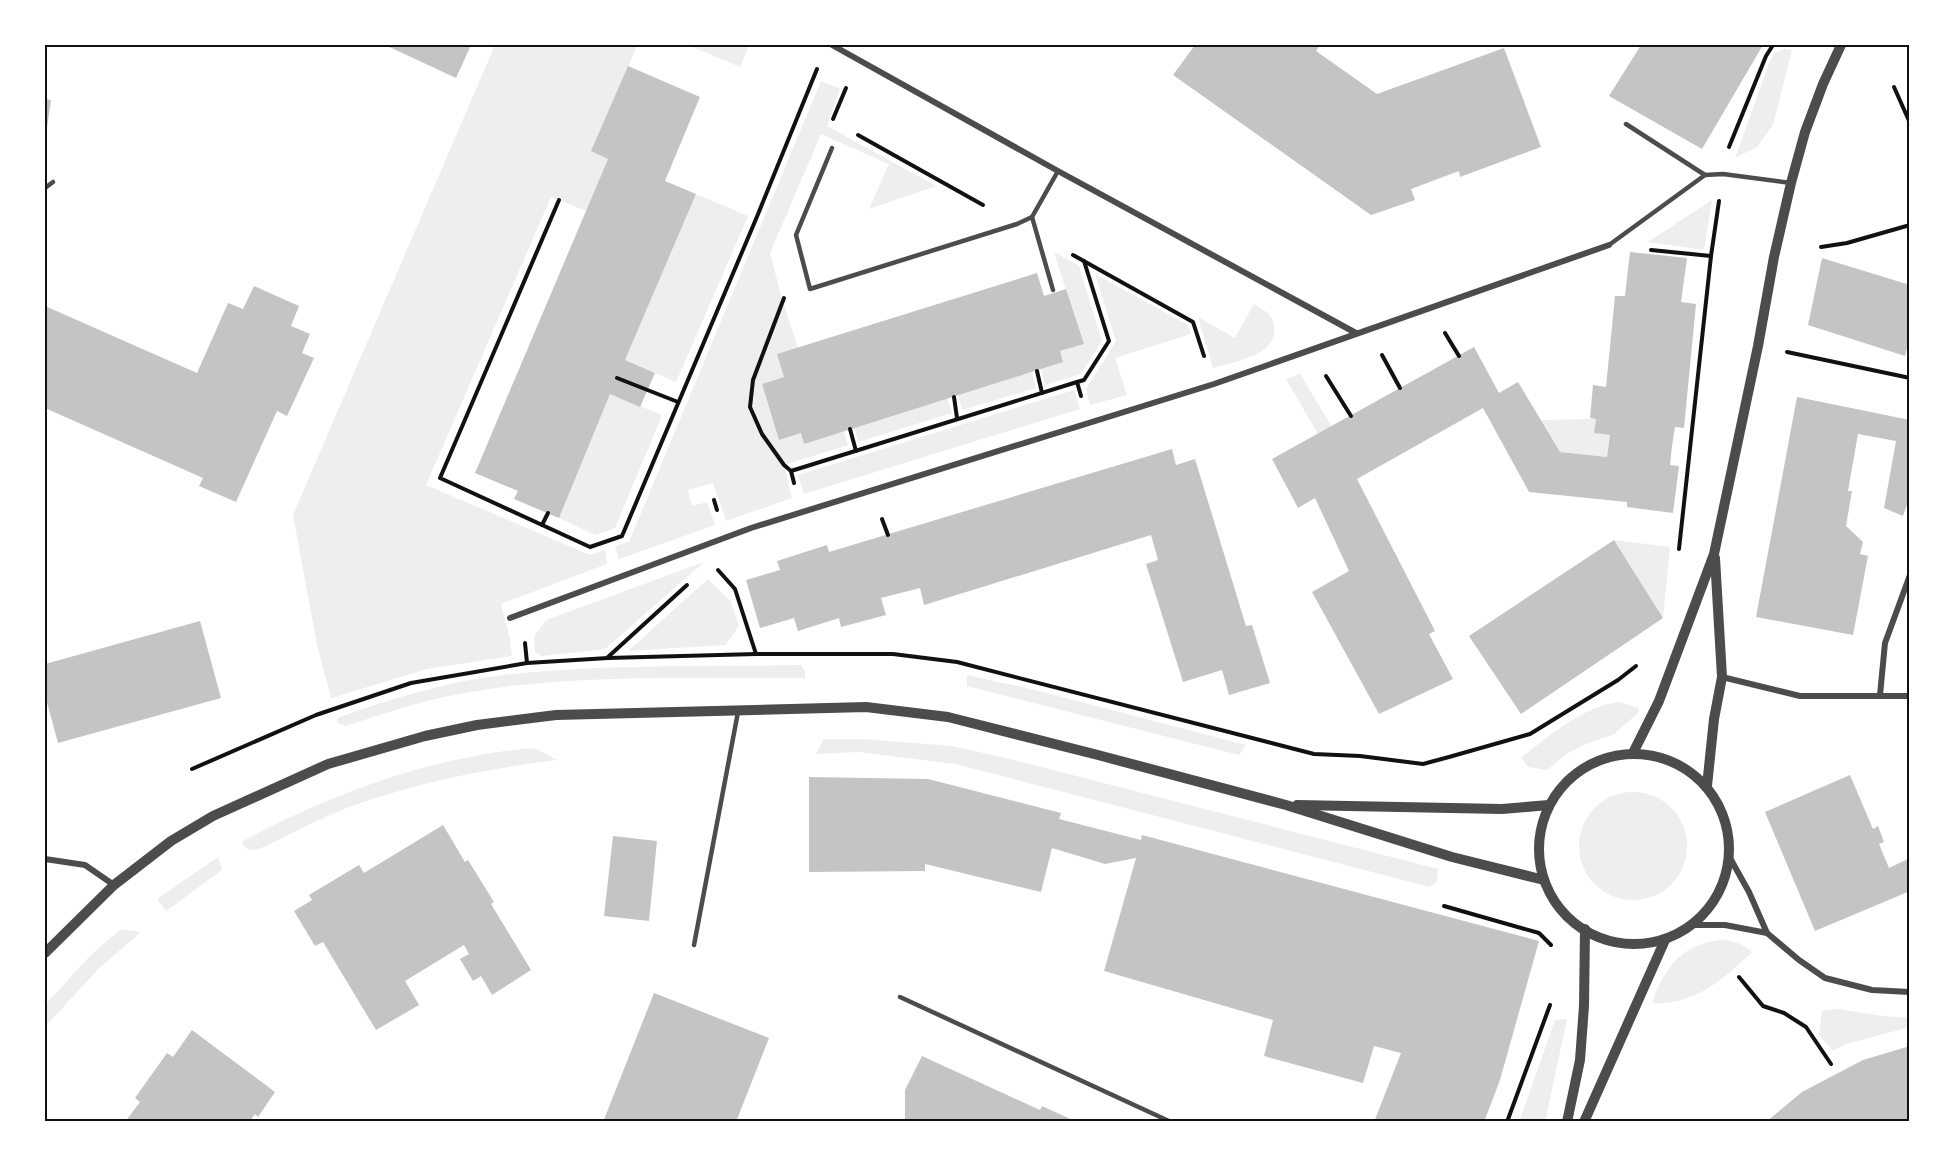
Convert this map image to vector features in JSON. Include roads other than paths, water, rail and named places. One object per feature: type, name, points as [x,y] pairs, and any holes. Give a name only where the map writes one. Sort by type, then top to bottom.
[{"type":"street","points":[[832,45],[1356,333]]},
{"type":"street","points":[[1633,753],[1659,701],[1714,554],[1791,183],[1805,132],[1841,45]]},
{"type":"street","points":[[510,618],[751,528],[1214,384],[1609,245]]},
{"type":"street","points":[[1707,786],[1714,719],[1722,677],[1714,554]]},
{"type":"street","points":[[1880,695],[1885,643],[1910,575]]},
{"type":"street","points":[[1722,677],[1800,696],[1910,696]]},
{"type":"street","points":[[45,953],[114,885],[171,841],[213,816],[328,764],[425,736],[556,715],[866,707],[948,717],[1286,805],[1452,857],[1544,880]]},
{"type":"street","points":[[1633,753],[1661,757],[1686,768],[1707,786],[1721,807],[1729,832],[1730,858],[1724,884],[1711,907],[1693,925],[1665,940],[1638,945],[1612,942],[1585,929],[1567,916],[1554,900],[1544,880],[1538,852],[1540,828],[1549,805],[1562,787],[1582,769],[1607,757],[1633,753]]},
{"type":"street","points":[[1286,805],[1502,808],[1549,805]]},
{"type":"street","points":[[1730,858],[1749,891],[1767,933],[1799,960],[1825,978],[1872,990],[1910,992]]},
{"type":"street","points":[[45,859],[85,865],[114,885]]},
{"type":"street","points":[[1693,925],[1725,926],[1767,933]]},
{"type":"street","points":[[1567,1122],[1580,1060],[1584,1006],[1585,929]]},
{"type":"street","points":[[1584,1122],[1665,940]]},
{"type":"lane","points":[[1626,124],[1706,175]]},
{"type":"lane","points":[[832,148],[796,235],[810,289],[1017,224],[1032,217],[1058,171]]},
{"type":"lane","points":[[1609,245],[1706,175],[1723,174],[1791,183]]},
{"type":"lane","points":[[45,188],[53,182]]},
{"type":"lane","points":[[1032,217],[1053,290]]},
{"type":"lane","points":[[694,945],[739,709]]},
{"type":"lane","points":[[900,997],[1171,1122]]}]
